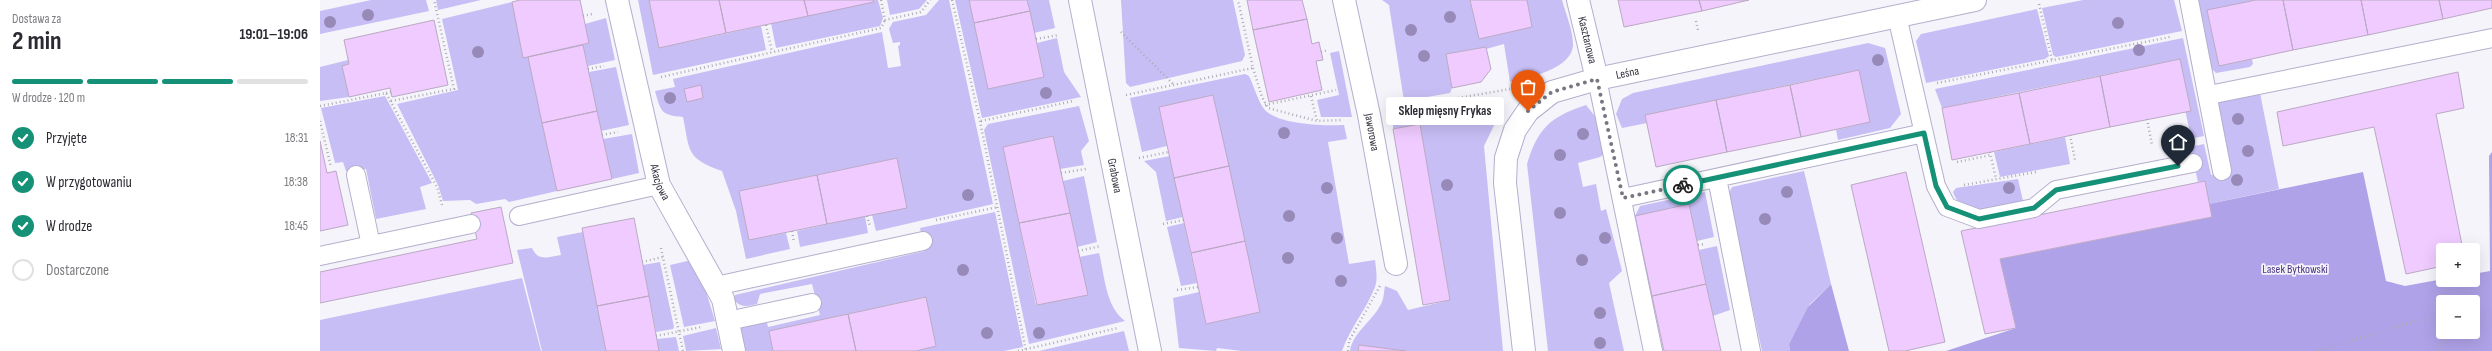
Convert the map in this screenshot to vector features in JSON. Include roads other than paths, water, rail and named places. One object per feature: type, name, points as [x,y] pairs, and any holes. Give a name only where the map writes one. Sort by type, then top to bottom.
[{"type":"street","name":"Akacjowa","points":[[617,0],[637,82],[659,184],[723,299],[734,351]]},
{"type":"street","name":"Grabowa","points":[[1080,0],[1150,351]]},
{"type":"street","name":"Jaworowa","points":[[1344,0],[1369,115],[1396,264]]},
{"type":"street","name":"Kasztanowa","points":[[1578,0],[1597,79]]},
{"type":"street","name":"Leśna","points":[[1524,351],[1505,183],[1506,158],[1515,130],[1528,111],[1552,92],[1597,79],[1895,8],[1975,0]]},
{"type":"lane","points":[[2189,0],[2209,95],[2222,171]]},
{"type":"lane","points":[[1895,8],[1936,186],[1947,207],[1979,219],[2034,208],[2056,190],[2193,163]]},
{"type":"lane","points":[[2209,95],[2492,38]]},
{"type":"lane","points":[[1597,79],[1623,198],[1653,351]]},
{"type":"lane","points":[[1623,198],[1924,133]]},
{"type":"lane","points":[[356,175],[371,245]]},
{"type":"lane","points":[[1717,178],[1751,351]]},
{"type":"lane","points":[[519,216],[659,184]]},
{"type":"lane","points":[[320,256],[471,224]]},
{"type":"lane","points":[[716,286],[922,241]]},
{"type":"lane","points":[[728,321],[812,303]]},
{"type":"place","name":"Sklep mięsny Frykas","points":[[1528,111]]},
{"type":"park label","name":"Lasek Bytkowski","points":[[2295,269]]}]
